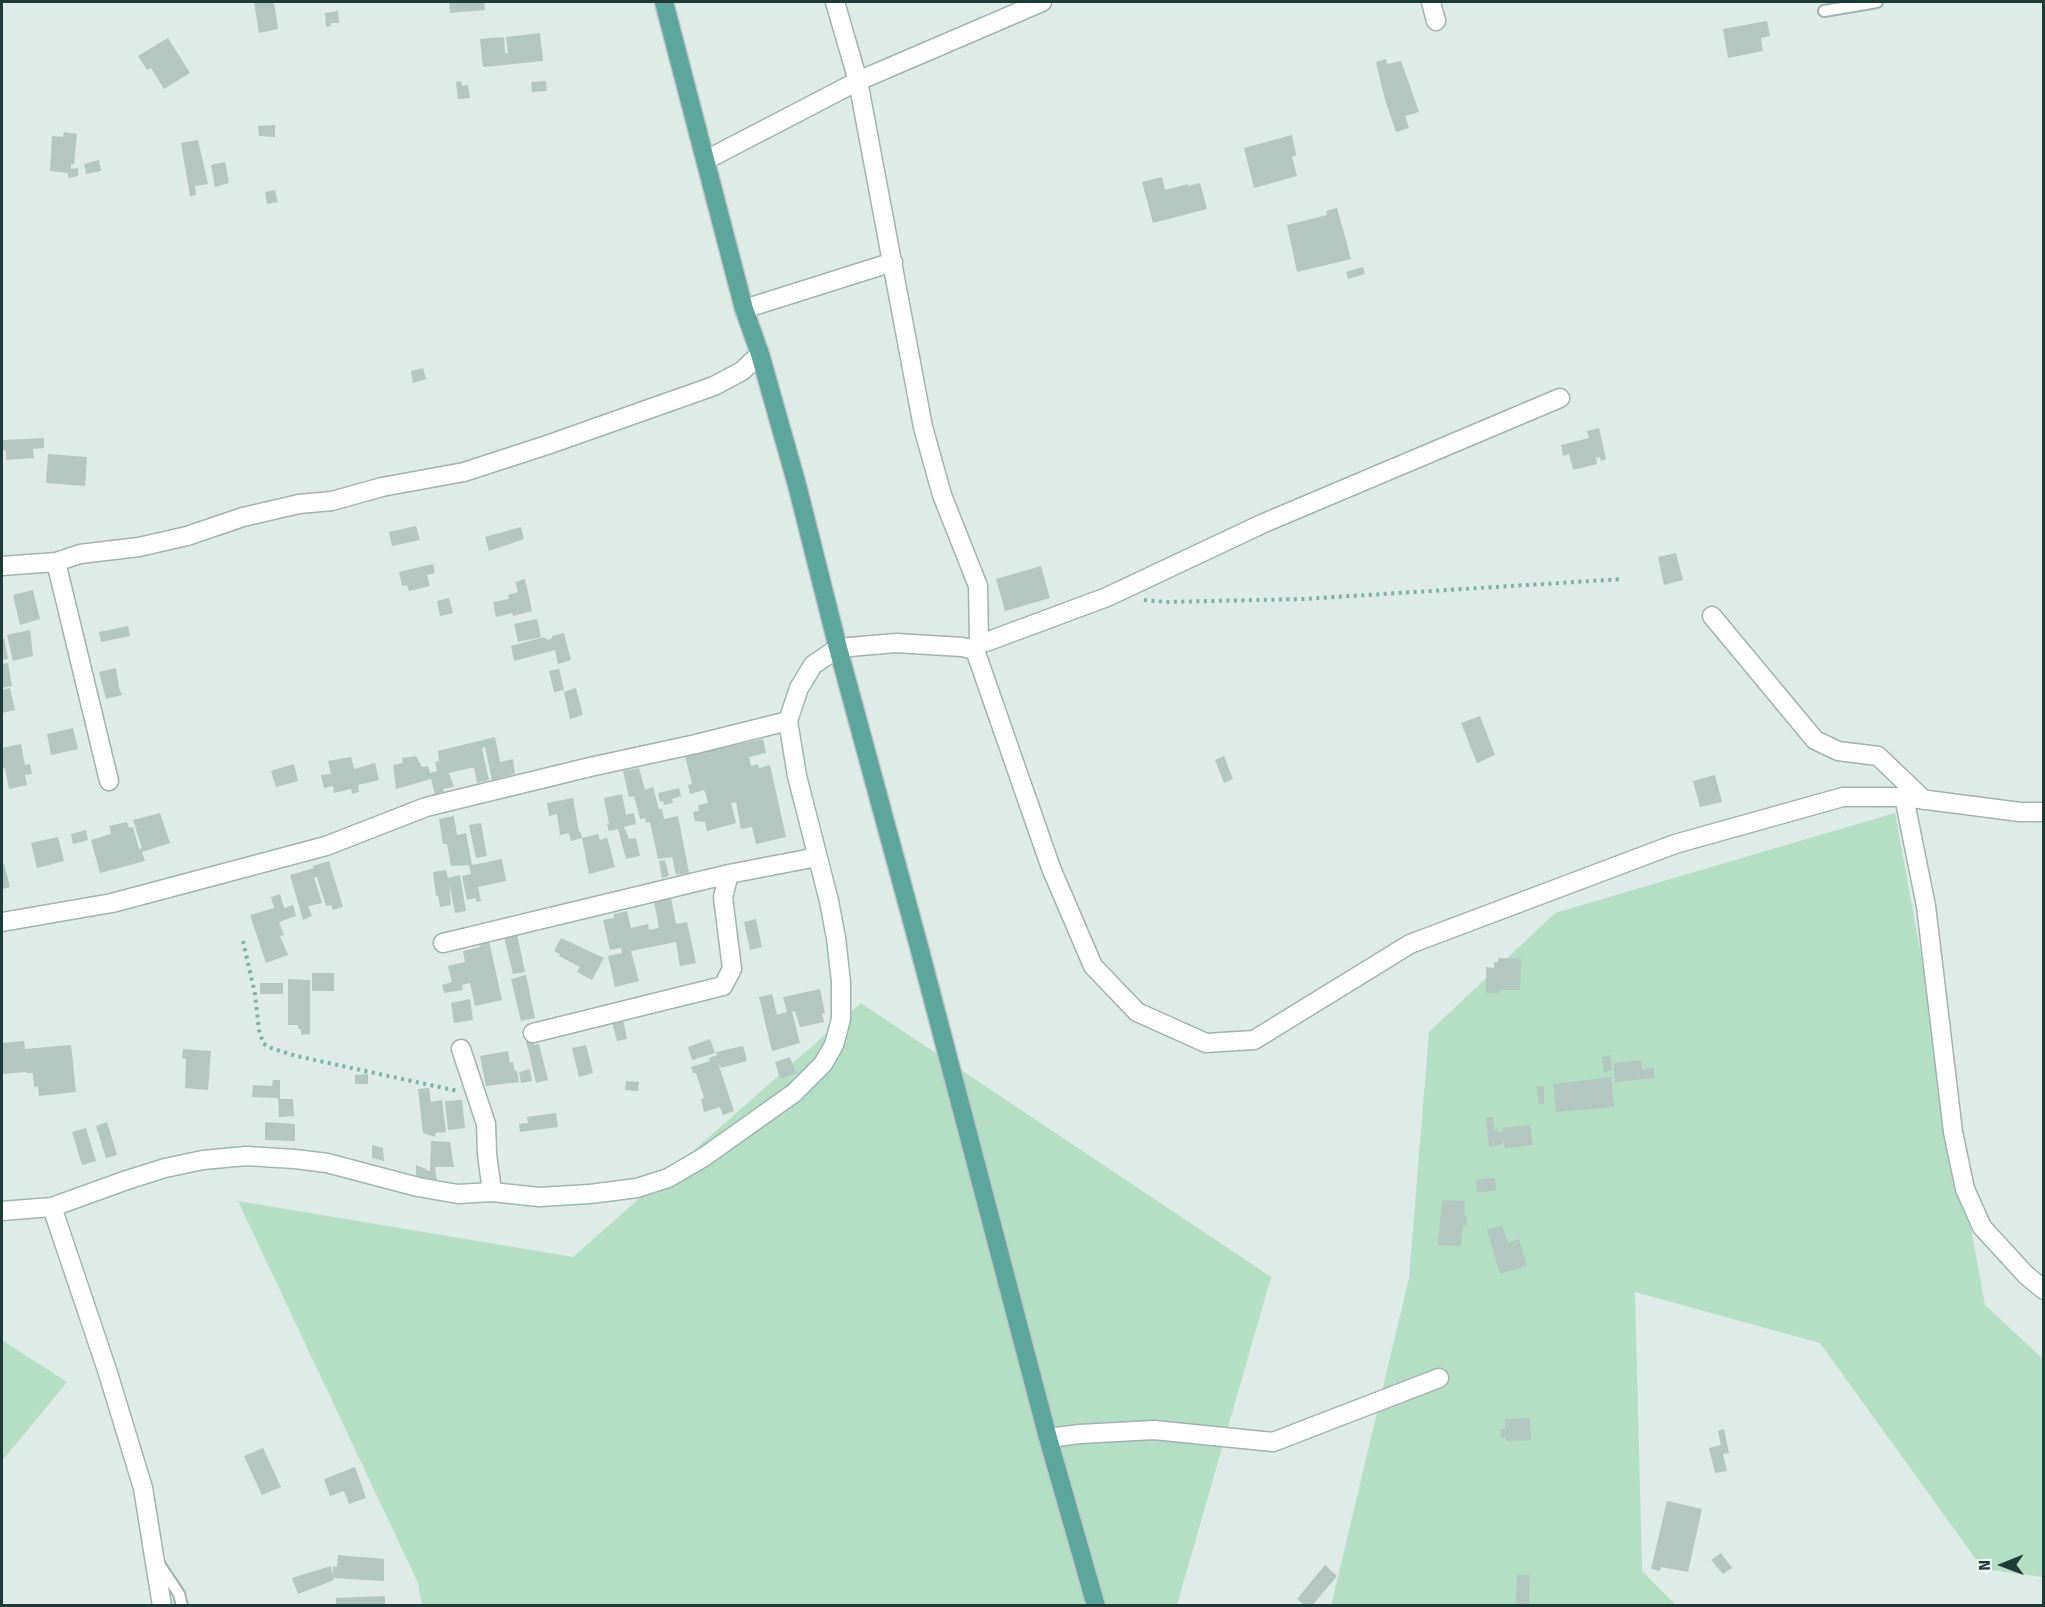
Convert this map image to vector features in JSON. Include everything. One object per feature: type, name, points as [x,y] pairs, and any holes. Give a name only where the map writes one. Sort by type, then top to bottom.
[{"type":"main road","points":[[664,2],[744,309],[760,354],[797,485],[838,648],[1048,1438],[1096,1605]]},
{"type":"street","points":[[835,2],[858,81],[923,427],[942,495],[978,586],[977,645],[1051,868],[1093,966],[1137,1011],[1206,1043],[1254,1040],[1410,944],[1675,844],[1843,797],[1904,797],[2020,812],[2043,812]]},
{"type":"street","points":[[706,160],[858,81],[1042,2]]},
{"type":"street","points":[[1431,2],[1436,21]]},
{"type":"street","points":[[744,309],[893,262]]},
{"type":"street","points":[[2,566],[56,562],[80,554],[139,547],[187,536],[243,517],[299,504],[332,501],[382,487],[464,472],[714,386],[742,371],[760,354]]},
{"type":"street","points":[[2,1211],[52,1207],[165,1168],[204,1160],[246,1156],[327,1162],[418,1187],[458,1194],[492,1192],[538,1197],[590,1194],[638,1188],[669,1178],[794,1093],[823,1064],[834,1045],[841,1019],[841,982],[829,901],[797,776],[788,721],[799,688],[813,665],[838,648],[896,643],[962,647],[986,642],[1107,597],[1264,523],[1560,398]]},
{"type":"street","points":[[56,562],[109,781]]},
{"type":"street","points":[[1712,616],[1815,740],[1838,751],[1878,756],[1924,800]]},
{"type":"street","points":[[2,922],[112,903],[326,846],[426,807],[590,766],[696,744],[788,721]]},
{"type":"street","points":[[1904,797],[1926,906],[1953,1132],[1965,1189],[1982,1227],[2043,1290]]},
{"type":"street","points":[[443,943],[729,874],[817,857]]},
{"type":"street","points":[[533,1033],[723,986],[732,969],[723,897],[729,874]]},
{"type":"street","points":[[461,1049],[486,1124],[492,1192]]},
{"type":"street","points":[[52,1207],[130,1441],[143,1488],[162,1605]]},
{"type":"street","points":[[1048,1438],[1154,1430],[1273,1442],[1439,1378]]},
{"type":"lane","points":[[1824,11],[1877,2]]},
{"type":"lane","points":[[153,1555],[179,1594],[182,1605]]},
{"type":"path","points":[[1143,600],[1166,602],[1303,599],[1623,579]]},
{"type":"path","points":[[243,941],[255,994],[259,1030],[263,1043],[268,1047],[296,1056],[462,1092],[477,1101]]},
{"type":"green space","points":[[1895,813],[1985,1305],[2043,1359],[2043,1577],[1983,1569],[1820,1343],[1635,1292],[1642,1571],[1676,1605],[1331,1606],[1409,1278],[1429,1032],[1555,913]]},
{"type":"green space","points":[[861,1003],[1271,1277],[1177,1605],[422,1605],[418,1583],[238,1201],[573,1257]]},
{"type":"green space","points":[[2,1340],[67,1382],[2,1461]]},
{"type":"building","points":[[254,2],[274,2],[278,29],[259,33]]},
{"type":"building","points":[[449,2],[484,2],[485,10],[450,13]]},
{"type":"building","points":[[338,11],[339,23],[331,23],[331,26],[326,27],[325,13]]},
{"type":"building","points":[[1767,21],[1770,36],[1761,38],[1763,51],[1728,58],[1723,29]]},
{"type":"building","points":[[540,33],[543,61],[483,67],[480,39],[504,37],[505,53],[508,53],[506,37]]},
{"type":"building","points":[[168,38],[190,73],[164,89],[151,68],[147,70],[138,56]]},
{"type":"building","points":[[1386,59],[1387,64],[1401,61],[1419,112],[1405,116],[1409,128],[1396,132],[1376,62]]},
{"type":"building","points":[[461,81],[462,86],[468,85],[470,98],[458,99],[456,82]]},
{"type":"building","points":[[546,81],[547,91],[532,92],[531,82]]},
{"type":"building","points":[[275,125],[275,137],[259,136],[258,126]]},
{"type":"building","points":[[64,132],[77,134],[74,164],[71,164],[71,169],[78,168],[78,176],[68,178],[68,173],[50,171],[52,136],[63,137]]},
{"type":"building","points":[[1292,135],[1296,155],[1292,157],[1297,176],[1254,188],[1244,148]]},
{"type":"building","points":[[198,140],[208,184],[195,186],[196,195],[190,196],[181,143]]},
{"type":"building","points":[[99,160],[101,171],[86,174],[84,164]]},
{"type":"building","points":[[225,162],[229,183],[215,187],[211,165]]},
{"type":"building","points":[[1162,177],[1165,190],[1200,183],[1207,209],[1153,223],[1142,182]]},
{"type":"building","points":[[275,190],[278,202],[267,204],[265,192]]},
{"type":"building","points":[[1337,208],[1351,259],[1297,272],[1287,225],[1327,215],[1326,211]]},
{"type":"building","points":[[1363,267],[1365,274],[1348,279],[1346,272]]},
{"type":"building","points":[[423,368],[426,379],[413,383],[411,371]]},
{"type":"building","points":[[1599,428],[1606,459],[1601,461],[1600,457],[1596,458],[1597,464],[1573,470],[1569,454],[1563,456],[1561,445],[1589,438],[1587,431]]},
{"type":"building","points":[[44,438],[44,448],[33,449],[34,458],[6,460],[6,450],[2,451],[2,440]]},
{"type":"building","points":[[48,454],[87,457],[85,486],[46,483]]},
{"type":"building","points":[[416,526],[420,540],[392,546],[389,532]]},
{"type":"building","points":[[521,527],[524,539],[489,551],[485,537]]},
{"type":"building","points":[[1676,553],[1683,580],[1664,585],[1658,557]]},
{"type":"building","points":[[433,564],[435,573],[427,575],[430,586],[409,591],[407,585],[402,586],[399,572]]},
{"type":"building","points":[[1041,566],[1050,598],[1005,611],[996,579]]},
{"type":"building","points":[[525,579],[532,611],[513,616],[512,613],[496,617],[493,602],[509,599],[508,595],[518,592],[515,582]]},
{"type":"building","points":[[33,590],[40,619],[20,625],[13,595]]},
{"type":"building","points":[[449,598],[453,613],[440,616],[437,601]]},
{"type":"building","points":[[537,619],[541,637],[518,642],[514,624]]},
{"type":"building","points":[[128,626],[130,636],[101,642],[99,632]]},
{"type":"building","points":[[30,630],[33,656],[13,661],[7,635]]},
{"type":"building","points":[[564,633],[571,660],[558,664],[555,650],[514,661],[511,646],[544,637],[548,640],[552,636]]},
{"type":"building","points":[[4,638],[8,659],[2,660],[2,639]]},
{"type":"building","points":[[8,663],[12,686],[2,688],[2,664]]},
{"type":"building","points":[[116,668],[122,695],[106,699],[99,672]]},
{"type":"building","points":[[559,669],[564,690],[554,692],[549,671]]},
{"type":"building","points":[[10,688],[15,710],[2,713],[2,690]]},
{"type":"building","points":[[576,688],[583,715],[570,719],[564,692]]},
{"type":"building","points":[[1480,716],[1495,755],[1477,763],[1461,723]]},
{"type":"building","points":[[73,728],[78,749],[51,755],[47,734]]},
{"type":"building","points":[[495,737],[500,762],[513,759],[515,774],[492,780],[485,747],[482,748],[489,780],[477,783],[474,768],[470,768],[449,773],[454,787],[443,789],[444,793],[436,798],[431,779],[396,789],[393,765],[403,763],[402,758],[416,756],[422,767],[428,766],[430,773],[437,771],[435,762],[439,761],[438,751]]},
{"type":"building","points":[[763,739],[766,753],[749,757],[751,766],[758,764],[759,768],[770,765],[786,837],[756,844],[752,827],[741,829],[736,802],[731,803],[736,823],[707,831],[705,822],[695,821],[693,812],[699,811],[698,805],[708,803],[706,794],[704,790],[690,794],[688,785],[692,784],[685,756]]},
{"type":"building","points":[[21,744],[25,765],[30,764],[32,774],[25,775],[27,785],[9,789],[5,768],[2,769],[2,748]]},
{"type":"building","points":[[1224,756],[1233,779],[1224,783],[1215,760]]},
{"type":"building","points":[[351,757],[354,769],[375,763],[379,780],[358,785],[359,792],[352,794],[351,789],[334,793],[333,786],[324,788],[321,775],[331,774],[328,761]]},
{"type":"building","points":[[294,764],[298,781],[276,787],[271,771]]},
{"type":"building","points":[[639,768],[645,790],[653,787],[664,819],[678,816],[689,873],[676,875],[672,857],[658,859],[650,822],[646,823],[645,818],[640,819],[634,796],[629,797],[623,771]]},
{"type":"building","points":[[1715,775],[1722,802],[1700,807],[1693,781]]},
{"type":"building","points":[[679,788],[681,796],[672,799],[673,803],[664,805],[663,801],[660,802],[658,793]]},
{"type":"building","points":[[622,794],[626,815],[634,813],[636,824],[624,827],[629,839],[636,838],[640,856],[626,859],[618,829],[609,831],[604,798]]},
{"type":"building","points":[[573,798],[582,838],[571,841],[569,833],[560,835],[557,814],[549,816],[547,803]]},
{"type":"building","points":[[160,813],[170,843],[142,852],[145,861],[100,873],[91,840],[111,834],[109,826],[127,822],[129,828],[133,827],[139,849],[142,848],[133,820]]},
{"type":"building","points":[[454,816],[457,835],[466,833],[472,865],[502,859],[506,881],[478,887],[481,901],[476,902],[476,898],[467,900],[462,876],[471,874],[469,865],[451,866],[447,844],[443,844],[439,819]]},
{"type":"building","points":[[481,823],[487,856],[476,858],[469,825]]},
{"type":"building","points":[[86,830],[88,840],[73,844],[71,834]]},
{"type":"building","points":[[598,834],[600,840],[607,838],[615,867],[589,874],[582,838]]},
{"type":"building","points":[[58,837],[64,861],[37,868],[31,843]]},
{"type":"building","points":[[665,860],[669,876],[662,878],[659,861]]},
{"type":"building","points":[[329,861],[343,907],[333,910],[331,905],[326,906],[317,877],[314,877],[322,903],[308,906],[312,916],[303,920],[290,875]]},
{"type":"building","points":[[4,864],[10,887],[2,889],[2,865]]},
{"type":"building","points":[[446,870],[448,878],[460,875],[466,911],[455,913],[449,883],[451,905],[440,907],[433,872]]},
{"type":"building","points":[[280,894],[284,908],[293,905],[296,916],[279,922],[284,935],[280,936],[288,955],[266,963],[250,915],[274,908],[271,897]]},
{"type":"building","points":[[671,898],[676,924],[687,922],[696,963],[680,966],[676,942],[631,951],[639,981],[615,987],[608,956],[622,953],[621,948],[610,950],[603,920],[614,918],[614,914],[627,911],[631,928],[648,924],[649,930],[659,928],[654,901]]},
{"type":"building","points":[[756,919],[762,947],[750,950],[744,922]]},
{"type":"building","points":[[517,934],[525,972],[513,974],[504,937]]},
{"type":"building","points":[[561,938],[604,958],[592,980],[577,972],[580,967],[554,951]]},
{"type":"building","points":[[489,941],[502,1000],[475,1006],[470,983],[462,985],[463,990],[444,993],[442,985],[452,982],[448,966],[465,962],[463,951],[480,947],[479,943]]},
{"type":"building","points":[[1498,958],[1521,959],[1520,990],[1499,990],[1499,993],[1486,993],[1486,967],[1494,968],[1494,962],[1498,962]]},
{"type":"building","points":[[312,973],[334,973],[334,991],[312,991]]},
{"type":"building","points":[[526,975],[535,1018],[521,1021],[511,979]]},
{"type":"building","points":[[288,979],[310,980],[310,1034],[301,1035],[298,1025],[288,1025]]},
{"type":"building","points":[[260,983],[283,983],[283,994],[260,994]]},
{"type":"building","points":[[820,989],[825,1013],[822,1014],[824,1022],[800,1027],[795,1011],[792,1012],[800,1043],[772,1051],[759,997],[772,994],[777,1015],[787,1012],[783,997]]},
{"type":"building","points":[[470,999],[473,1020],[454,1023],[451,1003]]},
{"type":"building","points":[[623,1020],[627,1039],[617,1041],[612,1022]]},
{"type":"building","points":[[710,1039],[715,1053],[692,1060],[688,1047]]},
{"type":"building","points":[[533,1040],[534,1045],[539,1044],[548,1080],[536,1083],[526,1041]]},
{"type":"building","points":[[24,1041],[25,1049],[71,1045],[76,1092],[39,1096],[38,1086],[34,1087],[33,1073],[2,1074],[2,1043]]},
{"type":"building","points":[[586,1045],[593,1073],[579,1077],[572,1048]]},
{"type":"building","points":[[743,1046],[747,1061],[721,1068],[719,1066],[734,1111],[723,1115],[720,1107],[704,1112],[701,1099],[704,1098],[696,1073],[693,1073],[691,1067],[710,1061],[709,1058],[717,1055],[716,1052]]},
{"type":"building","points":[[183,1049],[211,1051],[208,1090],[185,1088],[186,1059],[182,1058]]},
{"type":"building","points":[[508,1051],[510,1063],[513,1062],[519,1082],[486,1086],[480,1056]]},
{"type":"building","points":[[1610,1055],[1612,1069],[1604,1073],[1602,1057]]},
{"type":"building","points":[[790,1057],[796,1073],[780,1079],[775,1062]]},
{"type":"building","points":[[1641,1060],[1642,1070],[1654,1068],[1654,1078],[1615,1082],[1614,1063]]},
{"type":"building","points":[[530,1069],[532,1081],[521,1083],[519,1072]]},
{"type":"building","points":[[368,1074],[368,1084],[355,1084],[355,1075]]},
{"type":"building","points":[[1611,1077],[1614,1107],[1556,1112],[1553,1084]]},
{"type":"building","points":[[273,1080],[280,1080],[280,1099],[293,1099],[294,1116],[279,1117],[278,1098],[252,1097],[253,1085],[272,1086]]},
{"type":"building","points":[[626,1081],[639,1082],[638,1091],[625,1090]]},
{"type":"building","points":[[1537,1086],[1544,1086],[1544,1104],[1538,1104]]},
{"type":"building","points":[[429,1088],[431,1102],[442,1100],[446,1132],[435,1133],[436,1137],[423,1133],[418,1089]]},
{"type":"building","points":[[462,1100],[465,1128],[448,1130],[445,1101]]},
{"type":"building","points":[[556,1113],[558,1127],[520,1132],[519,1124],[528,1123],[527,1117]]},
{"type":"building","points":[[1493,1117],[1494,1130],[1497,1129],[1497,1132],[1503,1132],[1503,1128],[1530,1125],[1533,1145],[1505,1148],[1503,1138],[1503,1144],[1489,1147],[1486,1118]]},
{"type":"building","points":[[107,1122],[117,1155],[106,1158],[96,1126]]},
{"type":"building","points":[[265,1122],[295,1124],[295,1141],[265,1140]]},
{"type":"building","points":[[86,1128],[96,1161],[82,1165],[72,1132]]},
{"type":"building","points":[[431,1141],[450,1142],[454,1167],[435,1167],[437,1183],[416,1177],[416,1165],[430,1171]]},
{"type":"building","points":[[372,1145],[383,1148],[384,1161],[372,1158]]},
{"type":"building","points":[[1495,1178],[1496,1190],[1477,1193],[1476,1180]]},
{"type":"building","points":[[1442,1200],[1465,1201],[1464,1215],[1467,1216],[1466,1226],[1463,1225],[1461,1246],[1438,1245]]},
{"type":"building","points":[[1502,1225],[1508,1243],[1519,1239],[1527,1266],[1500,1274],[1487,1230]]},
{"type":"building","points":[[1530,1418],[1531,1440],[1506,1441],[1505,1437],[1501,1438],[1501,1429],[1505,1429],[1505,1419]]},
{"type":"building","points":[[1724,1429],[1729,1453],[1723,1454],[1727,1471],[1715,1473],[1709,1448],[1721,1445],[1718,1431]]},
{"type":"building","points":[[263,1448],[281,1487],[262,1495],[244,1456]]},
{"type":"building","points":[[355,1467],[366,1498],[349,1504],[344,1491],[330,1496],[324,1479]]},
{"type":"building","points":[[1667,1501],[1702,1509],[1688,1572],[1661,1567],[1660,1571],[1651,1569]]},
{"type":"building","points":[[1721,1553],[1732,1568],[1723,1574],[1711,1560]]},
{"type":"building","points":[[338,1555],[384,1559],[384,1581],[333,1578],[334,1580],[298,1594],[292,1578],[331,1566],[333,1575],[333,1566],[337,1567]]},
{"type":"building","points":[[1325,1565],[1337,1576],[1312,1606],[1305,1606],[1297,1599]]},
{"type":"building","points":[[1517,1575],[1530,1575],[1529,1606],[1516,1606]]},
{"type":"building","points":[[385,1596],[385,1606],[336,1606],[336,1598]]}]
